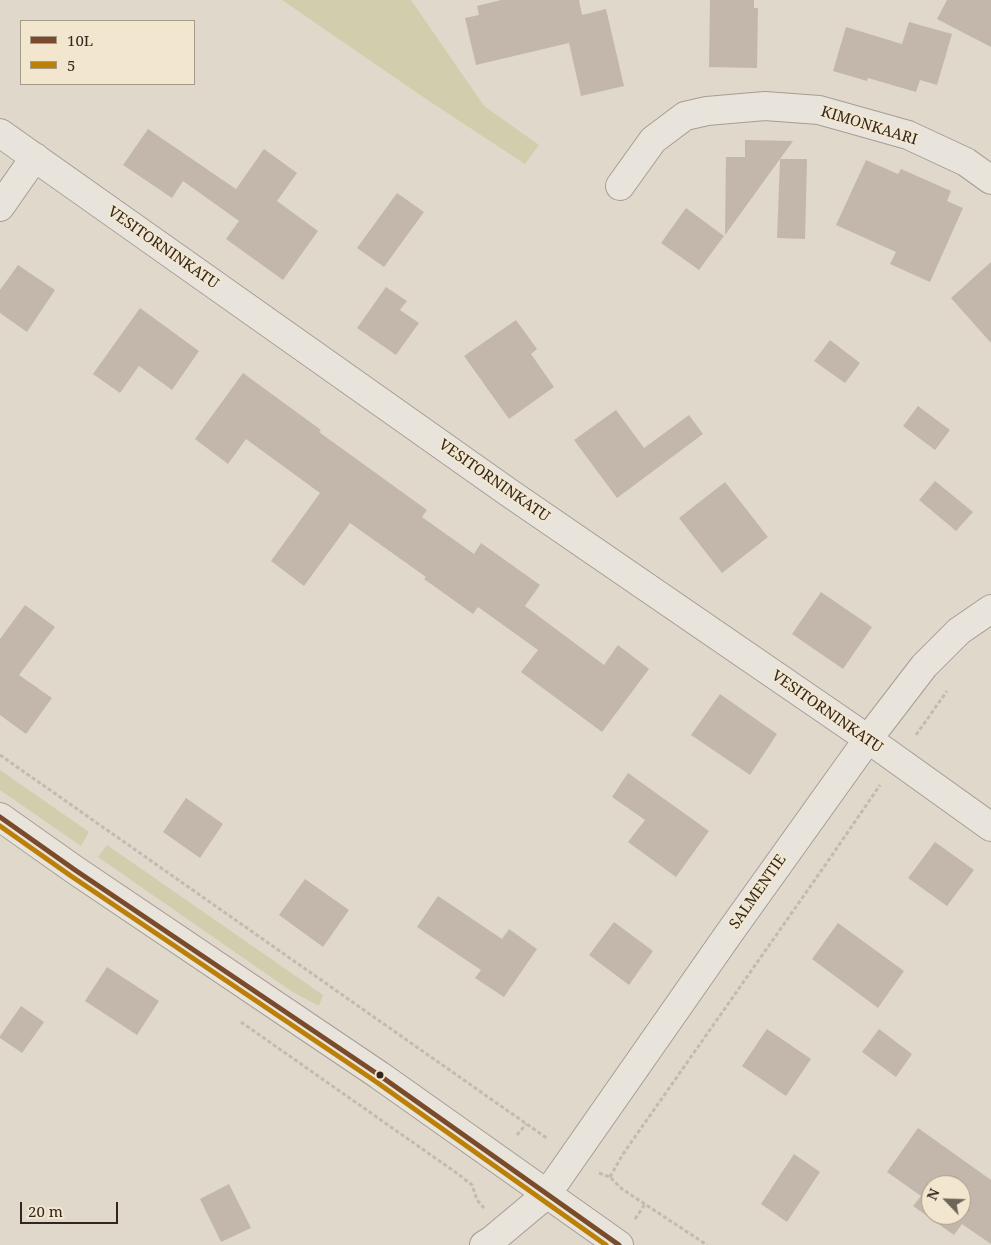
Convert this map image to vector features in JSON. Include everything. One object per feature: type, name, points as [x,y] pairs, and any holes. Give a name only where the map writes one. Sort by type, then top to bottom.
[{"type":"street","name":"KIMONKAARI","points":[[620,186],[653,140],[685,116],[707,111],[765,106],[820,110],[908,135],[966,162],[991,180]]},
{"type":"street","name":"VESITORNINKATU","points":[[0,133],[508,492],[868,739],[991,827]]},
{"type":"street","points":[[0,207],[35,157]]},
{"type":"street","name":"SALMENTIE","points":[[484,1245],[548,1194],[726,938],[868,739],[924,666],[959,631],[991,608]]},
{"type":"street","points":[[0,817],[74,870],[363,1064],[548,1194],[626,1235]]},
{"type":"path","points":[[910,742],[949,688]]},
{"type":"path","points":[[0,755],[556,1144]]},
{"type":"path","points":[[610,1177],[623,1154],[882,782]]},
{"type":"path","points":[[239,1021],[458,1174],[472,1185],[477,1200],[486,1211]]},
{"type":"path","points":[[515,1139],[526,1124]]},
{"type":"path","points":[[598,1172],[610,1177],[622,1189],[707,1245]]},
{"type":"path","points":[[626,1235],[645,1204]]},
{"type":"shaded area","points":[[282,0],[411,0],[484,106],[539,145],[525,164]]},
{"type":"shaded area","points":[[0,770],[89,832],[81,846],[0,790]]},
{"type":"shaded area","points":[[107,845],[323,995],[319,1006],[291,991],[98,857]]},
{"type":"building","points":[[501,0],[579,0],[582,15],[606,9],[624,86],[581,96],[569,43],[476,65],[465,18],[479,15],[477,6]]},
{"type":"building","points":[[710,0],[754,0],[754,8],[758,8],[757,68],[709,67]]},
{"type":"building","points":[[947,0],[991,0],[991,47],[937,19]]},
{"type":"building","points":[[909,22],[952,34],[937,85],[920,80],[916,92],[868,78],[867,81],[833,71],[846,27],[902,44]]},
{"type":"building","points":[[148,129],[236,189],[264,149],[297,173],[277,201],[318,231],[283,280],[226,239],[239,221],[183,181],[172,198],[123,165]]},
{"type":"building","points":[[745,140],[793,141],[725,235],[726,157],[745,157]]},
{"type":"building","points":[[780,159],[807,159],[805,239],[777,238]]},
{"type":"building","points":[[866,160],[898,174],[901,169],[951,191],[947,201],[963,208],[930,282],[890,264],[896,252],[836,225]]},
{"type":"building","points":[[397,193],[424,212],[384,267],[357,248]]},
{"type":"building","points":[[686,208],[724,236],[699,270],[661,243]]},
{"type":"building","points":[[991,262],[991,343],[951,298]]},
{"type":"building","points":[[18,265],[55,290],[27,332],[0,313],[0,290]]},
{"type":"building","points":[[386,287],[407,301],[400,310],[419,323],[396,355],[357,328]]},
{"type":"building","points":[[140,308],[199,351],[172,390],[139,366],[120,393],[93,374]]},
{"type":"building","points":[[516,320],[537,349],[531,354],[554,387],[509,419],[464,356]]},
{"type":"building","points":[[830,340],[860,363],[845,383],[814,361]]},
{"type":"building","points":[[243,373],[321,430],[319,432],[427,510],[422,517],[474,554],[481,543],[540,585],[525,606],[604,665],[618,645],[649,669],[602,732],[521,672],[538,650],[478,607],[473,614],[424,579],[426,577],[350,523],[304,586],[271,561],[320,493],[246,439],[228,464],[195,439]]},
{"type":"building","points":[[918,406],[950,430],[935,450],[903,426]]},
{"type":"building","points":[[616,410],[644,448],[689,415],[703,434],[617,498],[574,440]]},
{"type":"building","points":[[935,481],[973,512],[956,531],[919,500]]},
{"type":"building","points":[[725,482],[768,537],[722,573],[679,518]]},
{"type":"building","points":[[821,592],[872,627],[843,669],[792,634]]},
{"type":"building","points":[[25,605],[55,627],[19,675],[52,698],[26,734],[0,715],[0,639]]},
{"type":"building","points":[[720,694],[777,734],[750,775],[691,735]]},
{"type":"building","points":[[628,773],[709,831],[676,877],[628,842],[645,820],[612,797]]},
{"type":"building","points":[[186,798],[223,824],[200,858],[163,832]]},
{"type":"building","points":[[935,842],[974,870],[947,906],[908,878]]},
{"type":"building","points":[[305,879],[349,910],[323,947],[279,915]]},
{"type":"building","points":[[438,896],[502,939],[509,929],[537,949],[504,997],[475,978],[481,970],[417,927]]},
{"type":"building","points":[[614,922],[653,951],[629,985],[589,955]]},
{"type":"building","points":[[838,923],[904,971],[878,1008],[812,959]]},
{"type":"building","points":[[107,967],[159,1001],[137,1035],[85,1001]]},
{"type":"building","points":[[21,1006],[44,1022],[22,1053],[0,1038]]},
{"type":"building","points":[[767,1029],[811,1059],[786,1096],[742,1066]]},
{"type":"building","points":[[879,1029],[912,1054],[896,1077],[862,1052]]},
{"type":"building","points":[[918,1128],[991,1180],[991,1244],[963,1225],[971,1225],[971,1175],[921,1175],[921,1196],[887,1172]]},
{"type":"building","points":[[794,1154],[820,1172],[787,1222],[761,1204]]},
{"type":"building","points":[[229,1184],[251,1228],[221,1242],[200,1199]]},
{"type":"building","points":[[921,1196],[921,1212],[913,1206]]},
{"type":"building","points":[[940,1225],[961,1225],[954,1235]]},
{"type":"transit line","name":"10L","points":[[0,817],[75,870],[379,1075],[619,1245]]},
{"type":"transit line","name":"5","points":[[0,826],[375,1081],[606,1245]]}]
